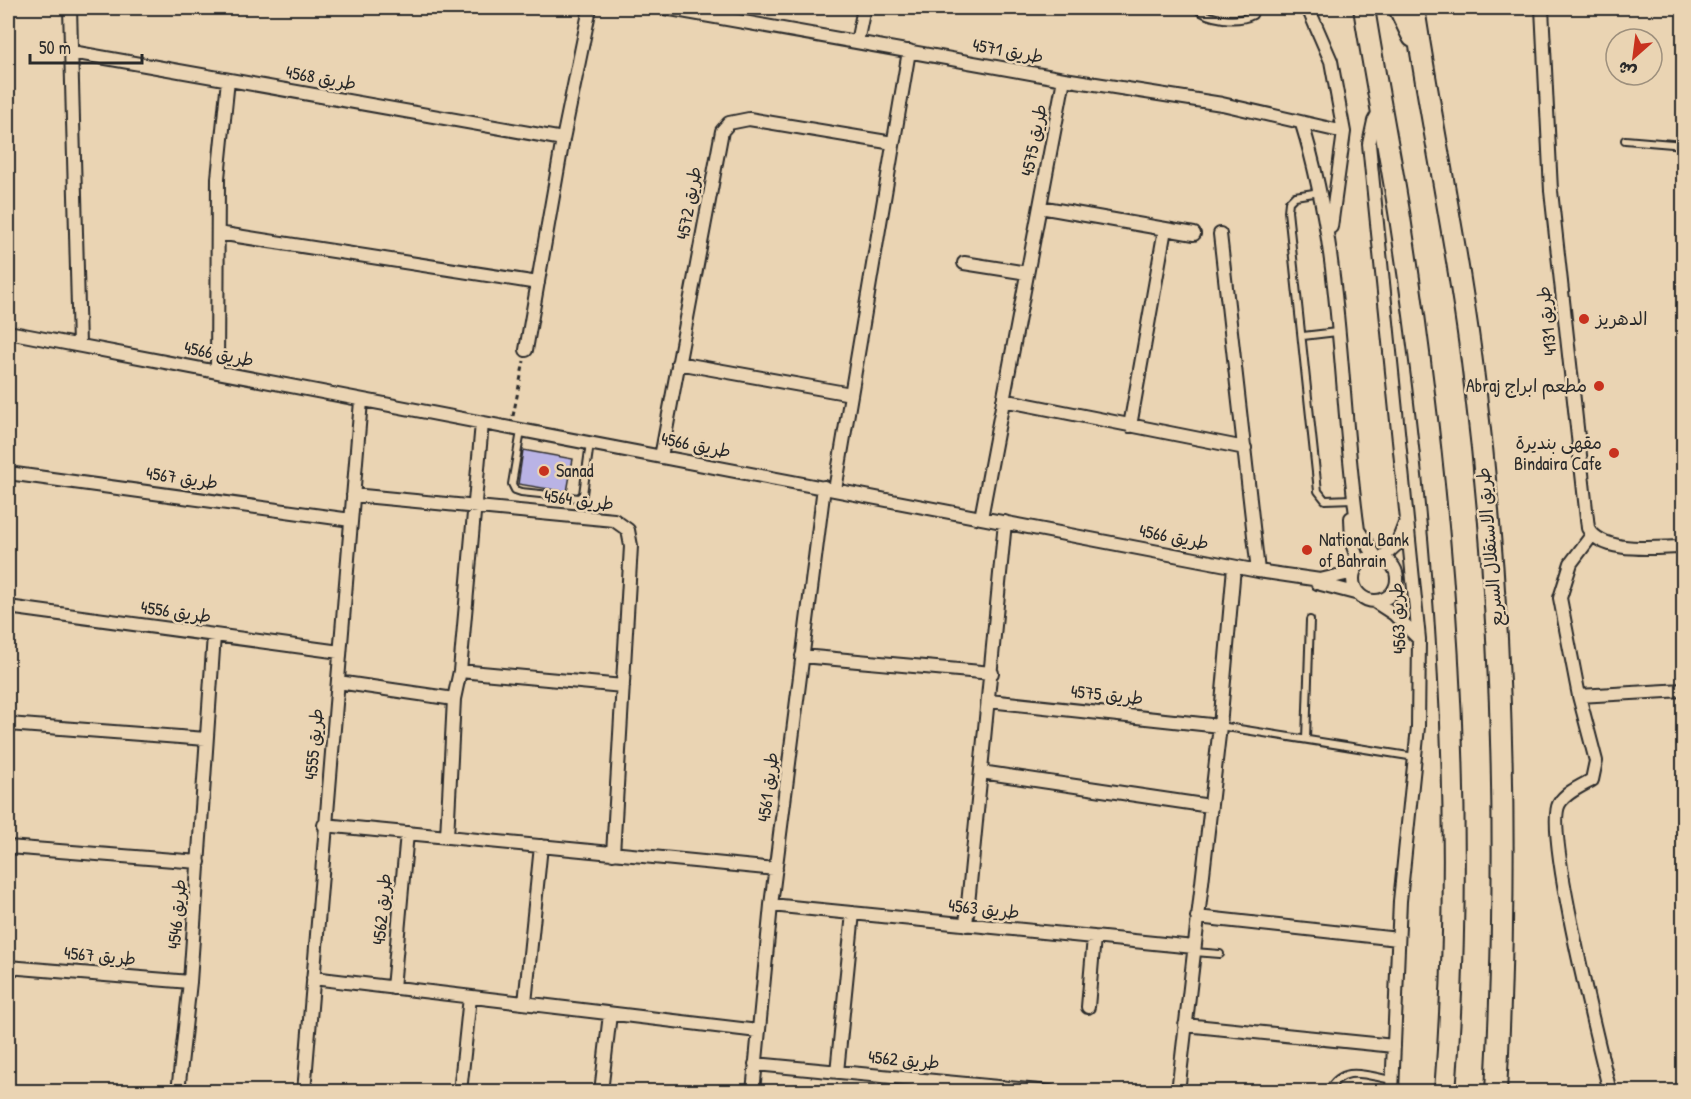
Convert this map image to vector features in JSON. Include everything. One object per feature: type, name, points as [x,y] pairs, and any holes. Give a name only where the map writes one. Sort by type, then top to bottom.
[{"type":"main road","points":[[1364,8],[1406,265],[1447,633],[1452,822],[1451,1019],[1445,1092]]},
{"type":"main road","points":[[1399,8],[1422,55]]},
{"type":"main road","name":"طريق الاستقلال السريع","points":[[1414,8],[1475,385],[1502,692],[1504,859],[1496,1092]]},
{"type":"street","points":[[70,8],[79,345]]},
{"type":"street","points":[[526,350],[563,139],[590,8]]},
{"type":"street","name":"طريق 4571","points":[[665,8],[694,10],[1064,79],[1222,104],[1344,132]]},
{"type":"street","points":[[857,42],[864,8]]},
{"type":"street","points":[[1308,8],[1331,61],[1344,132],[1328,246]]},
{"type":"street","name":"طريق 4131","points":[[1542,8],[1551,191],[1587,521],[1592,535]]},
{"type":"street","points":[[829,489],[851,394],[909,51]]},
{"type":"street","name":"طريق 4568","points":[[72,52],[563,139]]},
{"type":"street","name":"طريق 4575","points":[[981,518],[1064,79]]},
{"type":"street","points":[[217,372],[218,178],[228,80]]},
{"type":"street","name":"طريق 4563","points":[[1380,110],[1374,121],[1369,144],[1419,639],[1416,757],[1398,939],[1393,1086]]},
{"type":"street","name":"طريق 4572","points":[[661,457],[722,130],[729,123],[738,119],[749,119],[893,143]]},
{"type":"street","points":[[1302,124],[1321,192],[1358,530],[1379,557],[1396,570],[1398,583],[1387,598],[1374,601]]},
{"type":"street","points":[[1040,207],[1194,234]]},
{"type":"street","points":[[1130,426],[1165,229]]},
{"type":"street","points":[[218,233],[538,283]]},
{"type":"street","points":[[1220,234],[1257,572]]},
{"type":"street","points":[[964,263],[1027,273]]},
{"type":"street","name":"طريق 4566","points":[[8,332],[1308,580],[1359,594]]},
{"type":"street","points":[[678,363],[851,394]]},
{"type":"street","points":[[1004,400],[1245,448]]},
{"type":"street","name":"طريق 4555","points":[[304,1092],[324,825],[361,401]]},
{"type":"street","points":[[447,837],[454,699],[460,671],[482,423]]},
{"type":"street","name":"طريق 4567","points":[[8,473],[351,520]]},
{"type":"street","points":[[1354,484],[1350,534],[1356,568],[1354,584],[1359,594],[1394,614],[1419,639]]},
{"type":"street","name":"طريق 4561","points":[[753,1092],[771,905],[802,656],[829,489]]},
{"type":"street","name":"طريق 4564","points":[[353,495],[615,520],[624,526],[632,541],[613,854]]},
{"type":"street","points":[[1356,568],[1379,557],[1397,544],[1408,514]]},
{"type":"street","points":[[966,925],[1005,522]]},
{"type":"street","points":[[1610,1092],[1569,910],[1555,826],[1559,804],[1575,789],[1592,780],[1596,761],[1579,696],[1560,598],[1571,563],[1592,535],[1612,546],[1683,547]]},
{"type":"street","points":[[1178,1092],[1220,726],[1234,567]]},
{"type":"street","name":"طريق 4566","points":[[1308,580],[1331,579],[1356,568]]},
{"type":"street","name":"طريق 4556","points":[[8,607],[340,652]]},
{"type":"street","name":"طريق 4546","points":[[178,1092],[190,982],[214,635]]},
{"type":"street","points":[[802,656],[992,673]]},
{"type":"street","points":[[460,671],[623,686]]},
{"type":"street","points":[[338,682],[454,699]]},
{"type":"street","points":[[1579,696],[1683,690]]},
{"type":"street","name":"طريق 4575","points":[[989,700],[1220,726]]},
{"type":"street","points":[[8,724],[206,739]]},
{"type":"street","points":[[981,772],[1210,806]]},
{"type":"street","points":[[324,825],[776,869]]},
{"type":"street","name":"طريق 4562","points":[[393,988],[407,833]]},
{"type":"street","points":[[525,1004],[541,846]]},
{"type":"street","points":[[8,848],[199,862]]},
{"type":"street","name":"طريق 4563","points":[[771,905],[1094,937],[1194,950]]},
{"type":"street","points":[[837,1072],[853,914]]},
{"type":"street","points":[[1197,917],[1398,939]]},
{"type":"street","points":[[1088,1007],[1094,937]]},
{"type":"street","name":"طريق 4567","points":[[8,967],[190,982]]},
{"type":"street","points":[[313,978],[758,1031]]},
{"type":"street","points":[[460,1092],[470,998]]},
{"type":"street","points":[[601,1092],[610,1014]]},
{"type":"street","points":[[1185,1025],[1394,1046]]},
{"type":"street","name":"طريق 4562","points":[[755,1064],[1050,1092]]},
{"type":"lane","points":[[1196,8],[1211,17],[1242,19],[1254,15],[1256,8]]},
{"type":"lane","points":[[1625,140],[1683,145]]},
{"type":"lane","points":[[1321,192],[1295,196],[1288,206],[1319,495],[1325,500],[1353,499]]},
{"type":"lane","points":[[1303,336],[1337,332]]},
{"type":"lane","points":[[516,430],[512,484],[515,490],[521,492],[579,498],[583,494],[590,443]]},
{"type":"lane","points":[[1306,739],[1310,620]]},
{"type":"lane","points":[[1220,726],[1416,757]]},
{"type":"lane","points":[[1194,950],[1220,954]]},
{"type":"lane","points":[[1329,1092],[1335,1079],[1346,1073],[1393,1086]]},
{"type":"path","points":[[516,430],[526,350]]},
{"type":"building","name":"Sanad","points":[[523,450],[573,459],[567,492],[518,484]]},
{"type":"place","name":"الدهريز","points":[[1584,319]]},
{"type":"place","name":"Abraj مطعم ابراج","points":[[1599,386]]},
{"type":"place","name":"مقهى بنديرة Bindaira Cafe","points":[[1614,453]]},
{"type":"place","name":"Sanad","points":[[544,471]]},
{"type":"place","name":"National Bank of Bahrain","points":[[1307,550]]}]
